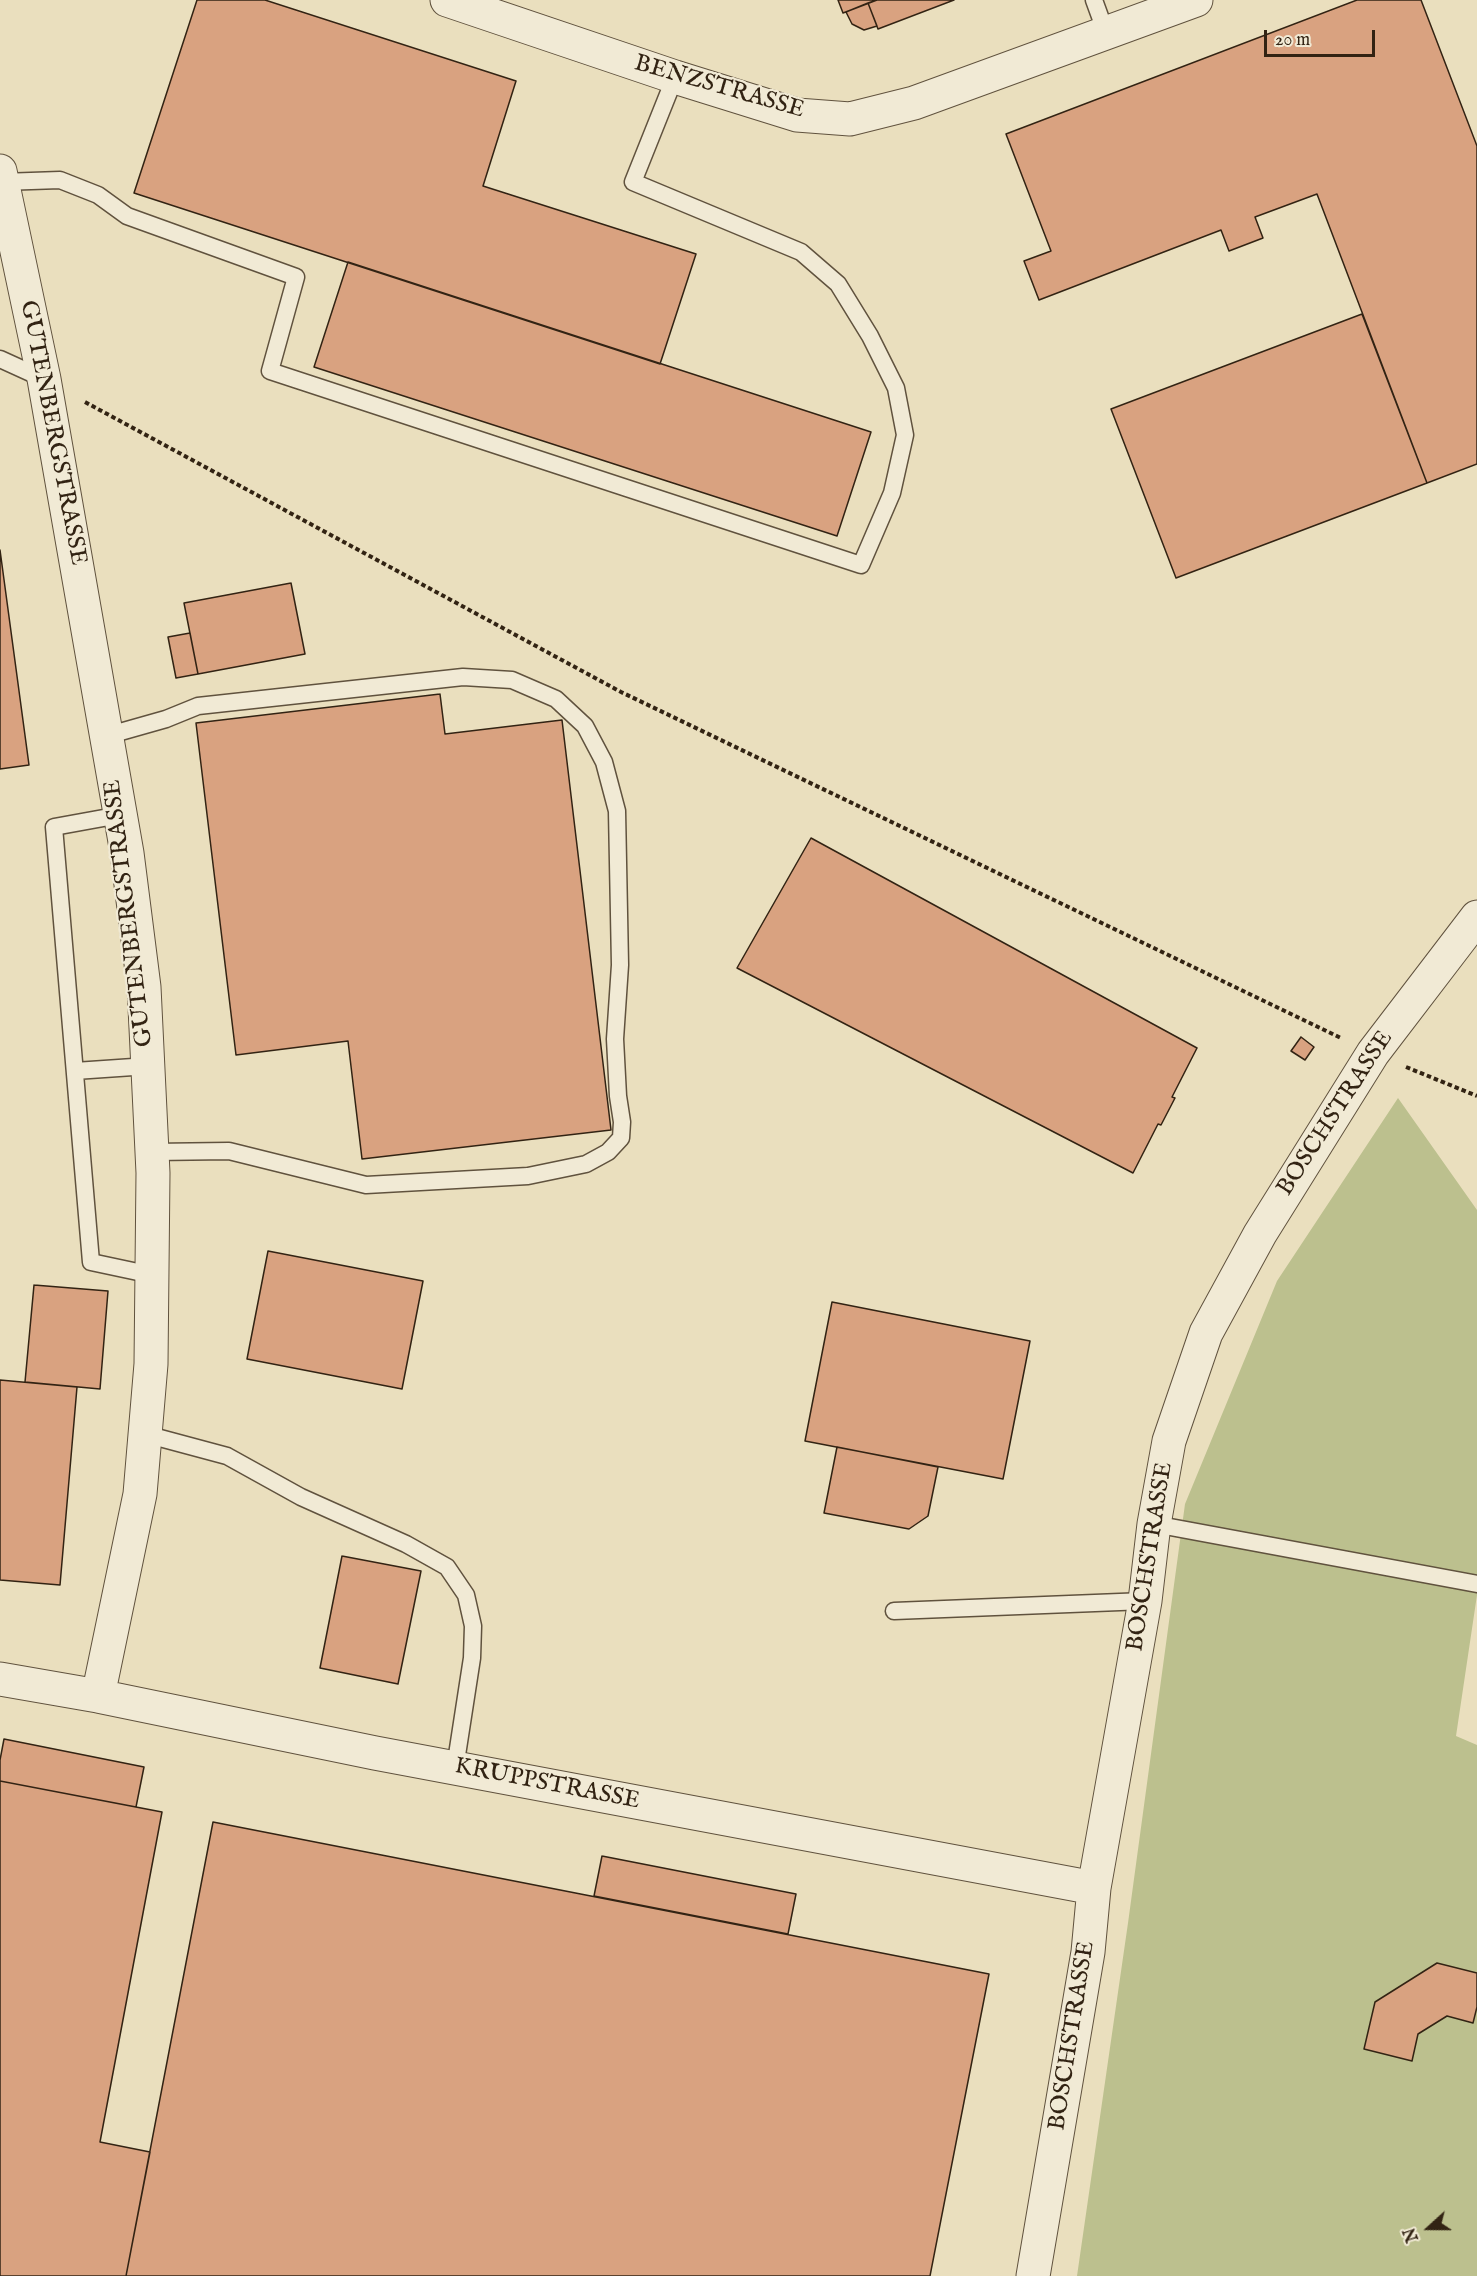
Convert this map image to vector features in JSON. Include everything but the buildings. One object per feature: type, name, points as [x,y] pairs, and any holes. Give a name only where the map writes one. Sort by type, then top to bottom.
[{"type":"street","name":"BENZSTRASSE","points":[[447,0],[675,77],[797,115],[850,119],[914,103],[1196,0]]},
{"type":"street","name":"GUTENBERGSTRASSE","points":[[1,176],[44,379],[120,815],[144,987],[153,1152],[151,1364],[140,1494],[98,1696]]},
{"type":"street","name":"BOSCHSTRASSE","points":[[1033,2276],[1088,1952],[1094,1888],[1145,1601],[1154,1524],[1169,1441],[1206,1334],[1260,1234],[1373,1053],[1477,917]]},
{"type":"street","name":"KRUPPSTRASSE","points":[[0,1679],[98,1696],[455,1768],[1094,1888]]},
{"type":"lane","points":[[1094,0],[1106,33]]},
{"type":"lane","points":[[1,176],[60,180],[98,195],[127,216],[296,277],[270,371],[861,565],[892,493],[905,435],[896,388],[870,336],[838,284],[801,252],[633,182],[675,77]]},
{"type":"lane","points":[[0,359],[44,379]]},
{"type":"lane","points":[[106,736],[166,719],[198,706],[463,677],[512,680],[556,699],[585,726],[604,762],[617,811],[620,965],[615,1039],[618,1096],[622,1122],[621,1138],[608,1152],[586,1164],[528,1176],[366,1185],[229,1151],[153,1152]]},
{"type":"lane","points":[[120,815],[54,827],[91,1262],[152,1275]]},
{"type":"lane","points":[[75,1071],[148,1066]]},
{"type":"lane","points":[[146,1434],[227,1456],[302,1497],[406,1544],[447,1567],[466,1595],[473,1626],[472,1658],[455,1768]]},
{"type":"lane","points":[[1154,1524],[1477,1584]]},
{"type":"lane","points":[[894,1611],[1145,1601]]},
{"type":"path","points":[[44,379],[621,692],[1373,1053],[1477,1096]]},
{"type":"green space","points":[[1398,1098],[1477,1210],[1477,1595],[1456,1736],[1477,1745],[1477,2276],[1077,2276],[1185,1504],[1277,1281]]}]
